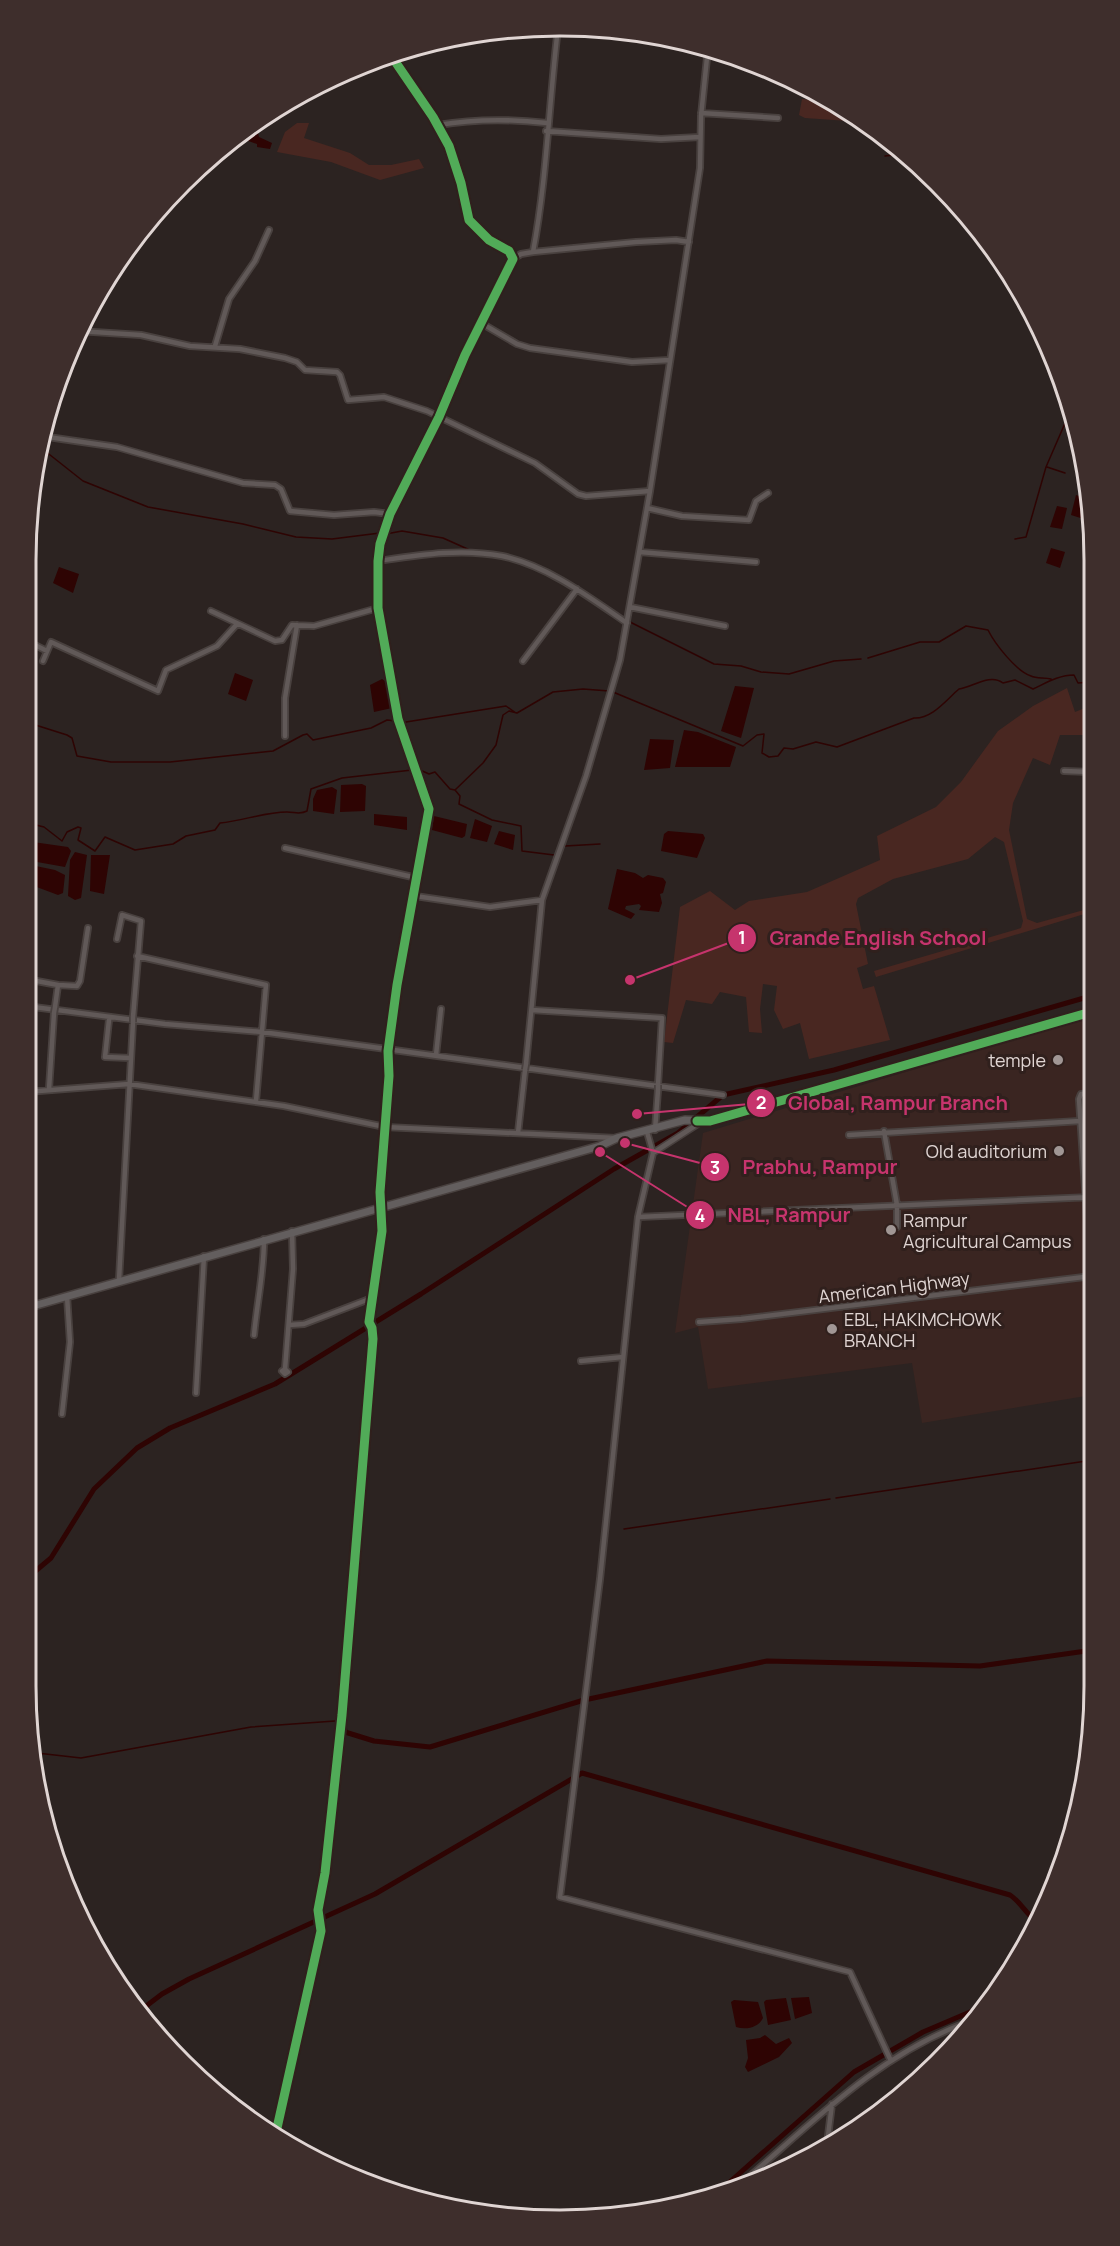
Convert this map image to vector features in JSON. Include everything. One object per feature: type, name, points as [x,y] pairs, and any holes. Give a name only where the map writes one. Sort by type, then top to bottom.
[{"type":"main road","points":[[36,1305],[600,1146],[617,1138],[655,1130],[685,1120],[700,1121],[1084,1014]]},
{"type":"street","points":[[533,252],[541,202],[546,131],[557,36]]},
{"type":"street","points":[[518,1132],[542,900],[586,776],[612,692],[640,552],[700,168],[701,113],[707,57]]},
{"type":"street","points":[[396,63],[438,125],[449,146],[461,183],[469,220],[489,240],[509,251],[513,259]]},
{"type":"street","points":[[701,113],[778,118]]},
{"type":"street","points":[[438,125],[460,121],[515,120],[547,123]]},
{"type":"street","points":[[546,131],[661,139],[700,137]]},
{"type":"street","points":[[215,346],[229,299],[255,261],[269,230]]},
{"type":"street","points":[[277,2127],[321,1931],[320,1919],[344,1694],[372,1328],[369,1322],[382,1231],[381,1206],[388,1050],[397,985],[429,809],[398,718],[378,608],[380,544],[390,514],[439,417],[481,323],[513,259],[521,254],[533,252],[636,242],[676,240],[689,242]]},
{"type":"street","points":[[481,323],[517,344],[530,348],[632,362],[670,360]]},
{"type":"street","points":[[88,332],[141,335],[190,346],[215,346],[285,358],[297,362],[305,370],[337,372],[348,400],[384,397],[439,417],[535,463],[578,494],[586,496],[650,491]]},
{"type":"street","points":[[51,437],[117,447],[243,483],[275,485],[281,489],[290,511],[334,515],[374,512],[390,514]]},
{"type":"street","points":[[647,508],[682,516],[749,520],[756,501],[768,493]]},
{"type":"street","points":[[378,561],[445,552],[499,556],[561,579],[627,623]]},
{"type":"street","points":[[640,552],[756,562]]},
{"type":"street","points":[[523,661],[577,589]]},
{"type":"street","points":[[211,610],[275,641],[282,640],[292,625],[314,626],[378,608]]},
{"type":"street","points":[[630,608],[725,626]]},
{"type":"street","points":[[43,661],[51,642],[159,691],[166,670],[217,646],[237,624]]},
{"type":"street","points":[[285,736],[285,698],[297,625]]},
{"type":"street","points":[[36,646],[47,651]]},
{"type":"street","points":[[1064,771],[1084,772]]},
{"type":"street","points":[[285,848],[417,878]]},
{"type":"street","points":[[415,896],[490,907],[542,900]]},
{"type":"street","points":[[117,939],[122,915],[141,921],[129,1084],[119,1280]]},
{"type":"street","points":[[36,982],[77,986],[80,981],[88,928]]},
{"type":"street","points":[[137,956],[266,985],[256,1101]]},
{"type":"street","points":[[49,1089],[58,985]]},
{"type":"street","points":[[36,1007],[165,1024],[262,1032],[723,1095]]},
{"type":"street","points":[[436,1055],[441,1009]]},
{"type":"street","points":[[532,1010],[662,1018],[655,1130]]},
{"type":"street","points":[[109,1020],[105,1057],[131,1058]]},
{"type":"street","points":[[36,1091],[129,1084],[256,1101],[385,1127],[617,1138]]},
{"type":"street","points":[[1084,1095],[1079,1096],[1084,1183]]},
{"type":"street","points":[[653,1151],[700,1121]]},
{"type":"street","points":[[849,1134],[1080,1121]]},
{"type":"street","points":[[884,1131],[897,1204],[897,1227]]},
{"type":"street","points":[[647,1132],[653,1151],[638,1217],[576,1778],[560,1897],[850,1972],[888,2057]]},
{"type":"street","points":[[638,1217],[897,1204],[1084,1198]]},
{"type":"street","points":[[285,1369],[293,1269],[292,1231]]},
{"type":"street","points":[[254,1335],[258,1296],[264,1274],[264,1239]]},
{"type":"street","points":[[196,1393],[204,1256]]},
{"type":"street","name":"American Highway","points":[[699,1322],[1084,1277]]},
{"type":"street","points":[[62,1414],[70,1342],[67,1296]]},
{"type":"street","points":[[289,1325],[304,1324],[372,1298]]},
{"type":"street","points":[[580,1362],[622,1358]]},
{"type":"street","points":[[754,2173],[888,2057],[958,2026]]},
{"type":"street","points":[[828,2136],[832,2104]]},
{"type":"shaded area","points":[[802,99],[810,100],[846,121],[805,118],[799,115]]},
{"type":"shaded area","points":[[297,123],[309,123],[304,138],[350,153],[369,165],[391,165],[419,159],[424,168],[380,180],[331,162],[277,152],[285,132]]},
{"type":"shaded area","points":[[256,133],[259,137],[272,143],[270,149],[257,147],[257,144],[246,140]]},
{"type":"shaded area","points":[[1076,495],[1080,497],[1082,519],[1071,515]]},
{"type":"shaded area","points":[[1057,506],[1067,508],[1062,529],[1050,527]]},
{"type":"shaded area","points":[[1051,548],[1065,552],[1060,568],[1046,563]]},
{"type":"shaded area","points":[[59,567],[79,574],[73,593],[53,583]]},
{"type":"shaded area","points":[[235,673],[253,680],[246,701],[228,694]]},
{"type":"shaded area","points":[[382,679],[385,681],[392,708],[374,712],[370,685]]},
{"type":"shaded area","points":[[735,686],[754,688],[741,738],[721,731]]},
{"type":"shaded area","points":[[1067,688],[1075,712],[1084,708],[1084,735],[1060,735],[1050,765],[1033,758],[1013,803],[1009,830],[1027,919],[1037,923],[1084,910],[1084,914],[876,977],[874,971],[1021,928],[1023,921],[1004,842],[995,837],[968,859],[893,879],[858,898],[856,904],[868,964],[857,968],[863,989],[874,986],[890,1040],[809,1059],[800,1023],[783,1029],[774,1010],[777,986],[763,984],[760,1009],[762,1033],[749,1032],[746,997],[720,992],[712,1004],[686,1000],[673,1043],[664,1042],[680,907],[710,891],[735,910],[749,901],[807,892],[880,860],[877,836],[936,807],[961,782],[998,731],[1033,706]]},
{"type":"shaded area","points":[[684,730],[698,732],[736,747],[730,767],[675,767]]},
{"type":"shaded area","points":[[650,739],[674,740],[670,768],[644,770]]},
{"type":"shaded area","points":[[362,784],[366,786],[365,811],[340,812],[341,785]]},
{"type":"shaded area","points":[[332,787],[337,790],[334,814],[313,811],[313,799],[317,790]]},
{"type":"shaded area","points":[[374,814],[407,817],[407,830],[374,825]]},
{"type":"shaded area","points":[[434,816],[467,824],[465,836],[462,838],[432,830]]},
{"type":"shaded area","points":[[475,819],[492,826],[487,842],[470,838]]},
{"type":"shaded area","points":[[499,831],[515,835],[513,850],[494,844]]},
{"type":"shaded area","points":[[668,831],[703,834],[705,838],[697,858],[661,851],[664,834]]},
{"type":"shaded area","points":[[36,842],[68,847],[71,851],[65,867],[36,862]]},
{"type":"shaded area","points":[[75,852],[87,855],[81,898],[75,900],[68,896],[70,860]]},
{"type":"shaded area","points":[[91,855],[110,855],[104,894],[90,891]]},
{"type":"shaded area","points":[[36,866],[55,870],[65,875],[63,893],[58,895],[36,887]]},
{"type":"shaded area","points":[[617,869],[635,873],[643,878],[648,875],[663,878],[666,882],[663,893],[660,894],[662,903],[659,912],[639,910],[641,906],[639,904],[626,906],[625,909],[635,914],[631,919],[608,909]]},
{"type":"shaded area","name":"Rampur Agricultural Campus","points":[[1084,1018],[1084,1396],[922,1423],[912,1363],[708,1389],[698,1327],[675,1333],[703,1133]]},
{"type":"shaded area","points":[[809,1997],[812,2013],[795,2019],[791,1998]]},
{"type":"shaded area","points":[[786,1998],[791,2020],[768,2025],[764,2002]]},
{"type":"shaded area","points":[[734,2000],[758,2002],[763,2018],[761,2021],[751,2027],[736,2027],[731,2002]]},
{"type":"shaded area","points":[[765,2035],[776,2044],[789,2038],[792,2043],[779,2057],[748,2072],[745,2067],[748,2058],[746,2040]]},
{"type":"waterway","points":[[885,156],[892,155]]},
{"type":"waterway","points":[[1015,539],[1026,537],[1046,467],[1065,422]]},
{"type":"waterway","points":[[47,453],[83,481],[148,507],[243,524],[296,537],[332,539],[380,533]]},
{"type":"waterway","points":[[1047,467],[1065,473]]},
{"type":"waterway","points":[[386,534],[402,531],[443,538],[472,551]]},
{"type":"waterway","points":[[570,582],[578,588]]},
{"type":"waterway","points":[[597,600],[623,618]]},
{"type":"waterway","points":[[630,622],[714,664],[741,666],[761,672],[789,674],[834,661],[861,659]]},
{"type":"waterway","points":[[868,658],[920,642],[939,642],[966,626],[988,630],[1006,656],[1025,673],[1051,679]]},
{"type":"waterway","points":[[613,692],[743,746],[757,735],[764,734],[762,753],[769,757],[778,756],[784,748],[793,749],[816,742],[837,747],[927,715],[959,689],[987,680],[993,679],[1003,683],[1015,680],[1033,689],[1068,675],[1074,675],[1078,683],[1084,682]]},
{"type":"waterway","points":[[418,769],[429,774],[435,772],[450,789],[455,790],[483,763],[496,745],[503,715],[509,711],[517,713],[553,692],[583,689],[609,691]]},
{"type":"waterway","points":[[36,725],[72,738],[77,756],[111,762],[170,762],[273,751],[303,735],[307,734],[313,740],[371,728],[387,720],[406,722],[506,706],[516,713]]},
{"type":"waterway","points":[[36,825],[44,827],[62,841],[67,832],[81,828],[78,840],[95,851],[105,837],[135,850],[173,844],[186,836],[215,830],[220,823],[270,813],[307,811],[311,789],[342,778],[412,770]]},
{"type":"waterway","points":[[455,790],[460,796],[459,804],[492,820],[521,826],[522,851],[554,855]]},
{"type":"waterway","points":[[565,846],[600,844]]},
{"type":"waterway","points":[[36,1571],[51,1558],[94,1489],[137,1448],[170,1428],[275,1384],[421,1294],[614,1169],[678,1133],[723,1095],[834,1070],[1084,998]]},
{"type":"waterway","points":[[836,1498],[1084,1461]]},
{"type":"waterway","points":[[624,1529],[830,1499]]},
{"type":"waterway","points":[[589,1699],[767,1661],[980,1666],[1084,1651]]},
{"type":"waterway","points":[[344,1724],[345,1732],[374,1741],[430,1747],[584,1700]]},
{"type":"waterway","points":[[40,1753],[81,1758],[251,1727],[335,1721]]},
{"type":"waterway","points":[[145,2007],[189,1979],[375,1894],[582,1773],[1010,1895],[1031,1916]]},
{"type":"waterway","points":[[731,2181],[854,2072],[923,2032],[970,2012]]},
{"type":"cycle path","points":[[277,2127],[321,1931],[318,1910],[325,1873],[342,1715],[373,1339],[369,1322],[382,1231],[380,1192],[389,1076],[388,1051],[397,985],[429,809],[398,719],[378,608],[380,544],[390,514],[439,417],[465,355],[513,259],[509,251],[489,240],[469,220],[461,183],[449,146],[433,117],[396,63]]},
{"type":"cycle path","points":[[697,1121],[710,1121],[1084,1014]]},
{"type":"place","name":"Grande English School","points":[[630,980]]},
{"type":"place","name":"temple","points":[[1058,1060]]},
{"type":"place","name":"Global, Rampur Branch","points":[[637,1114]]},
{"type":"place","name":"Prabhu, Rampur","points":[[625,1143]]},
{"type":"place","name":"Old auditorium","points":[[1059,1151]]},
{"type":"place","name":"NBL, Rampur","points":[[600,1152]]},
{"type":"place","name":"Rampur Agricultural Campus","points":[[891,1230]]},
{"type":"place","name":"EBL, HAKIMCHOWK BRANCH","points":[[832,1329]]}]
